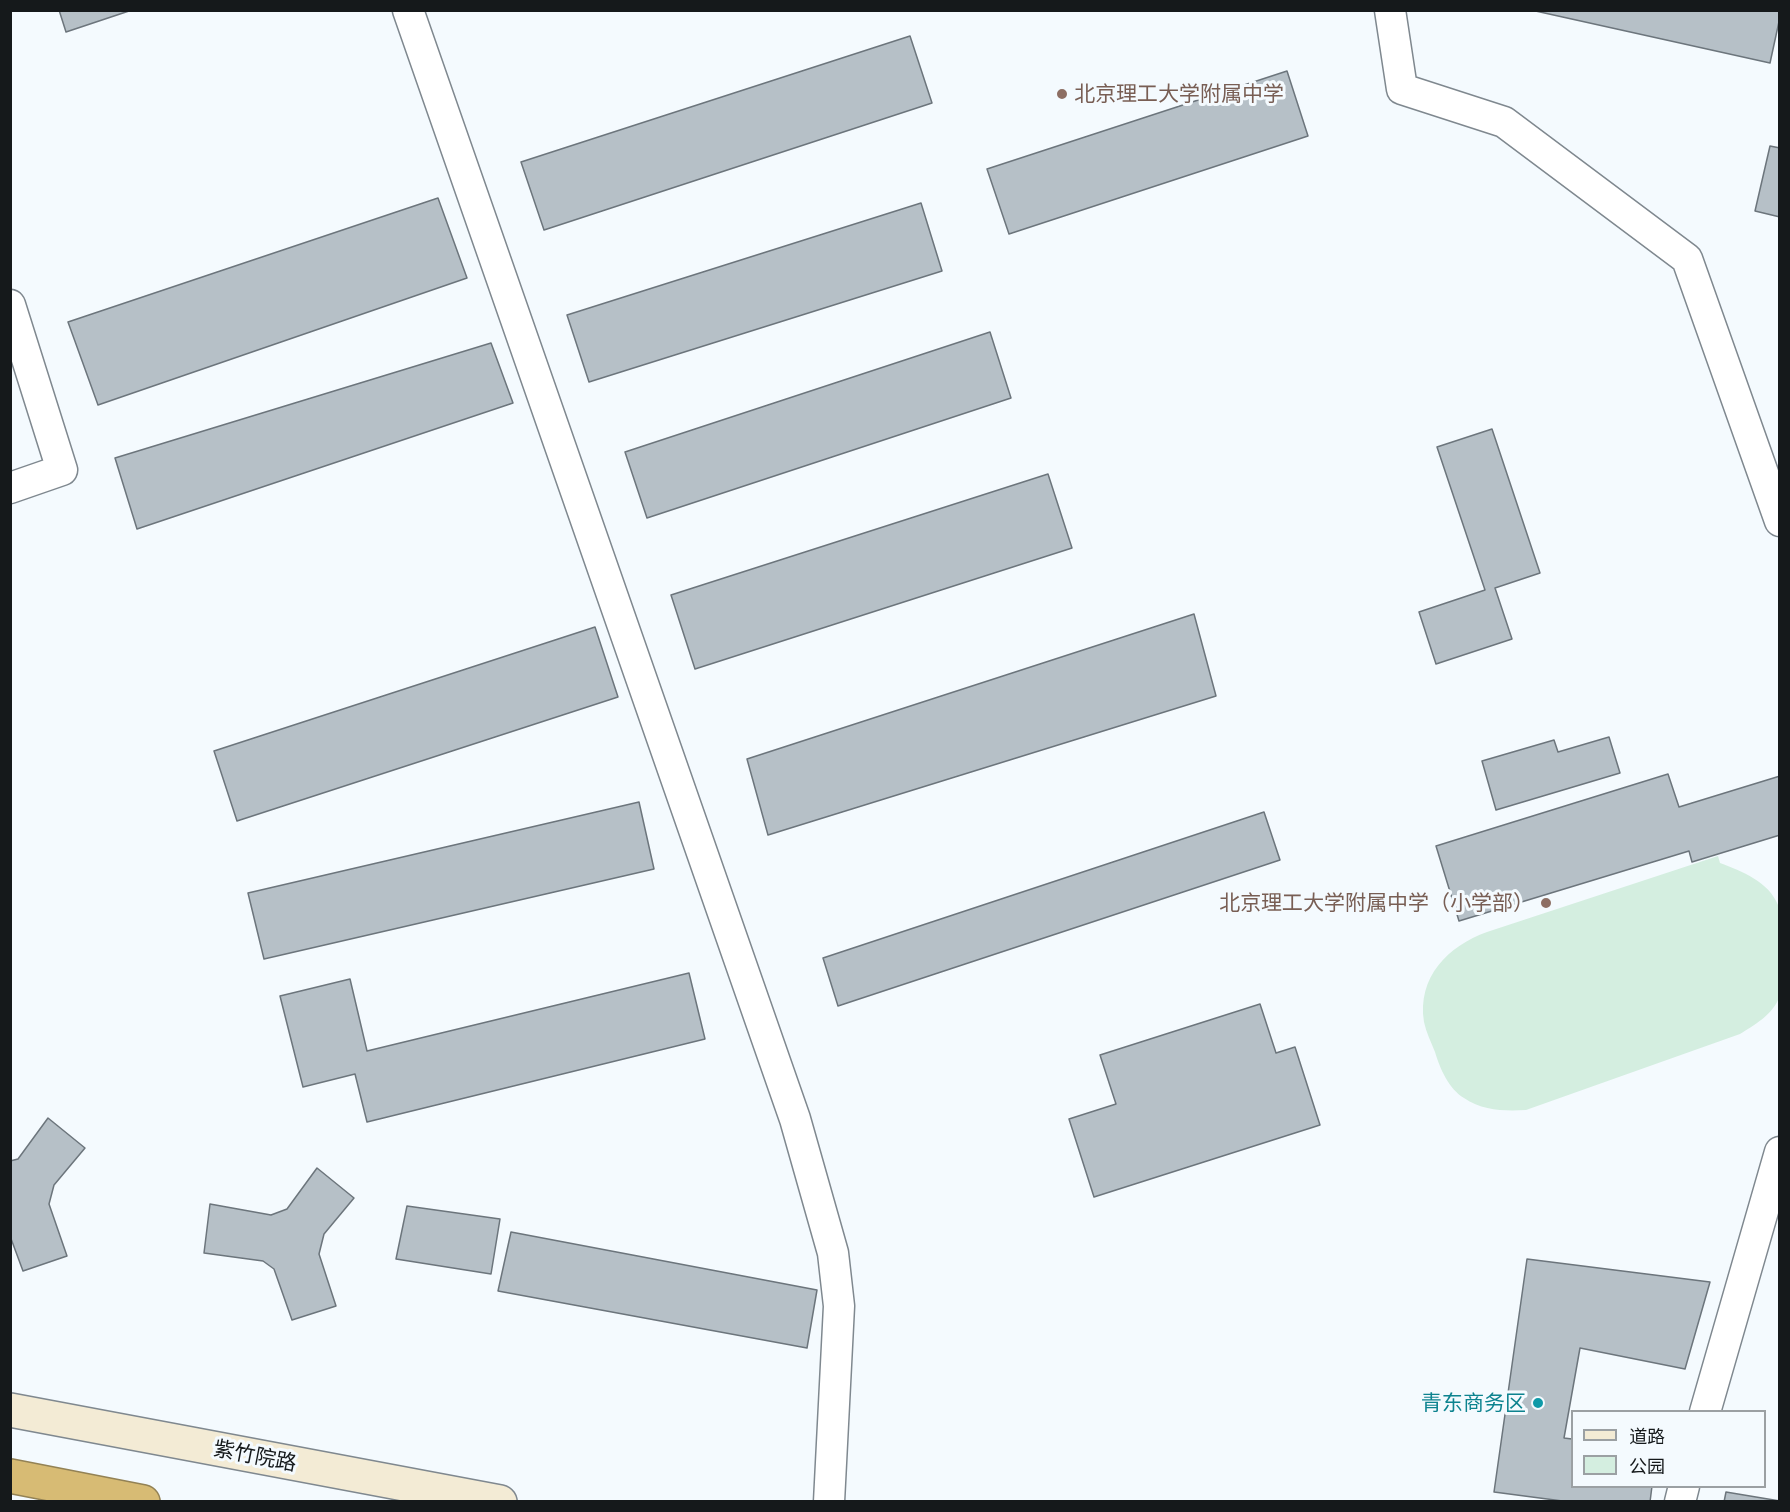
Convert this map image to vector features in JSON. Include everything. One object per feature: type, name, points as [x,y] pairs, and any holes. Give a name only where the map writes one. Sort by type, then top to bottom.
[{"type":"highway","points":[[10,1476],[143,1502]]},
{"type":"street","points":[[408,10],[795,1119],[833,1253],[839,1306],[829,1502]]},
{"type":"street","points":[[1390,10],[1402,89],[1504,122],[1687,259],[1779,521]]},
{"type":"street","points":[[10,305],[62,470],[10,488]]},
{"type":"street","points":[[1706,1410],[1779,1152]]},
{"type":"street","name":"紫竹院路","points":[[10,1410],[500,1502]]},
{"type":"green space","points":[[1718,856],[1720,863],[1754,878],[1768,890],[1778,905],[1780,921],[1779,997],[1773,1009],[1762,1019],[1740,1034],[1526,1110],[1502,1110],[1479,1106],[1454,1089],[1442,1072],[1427,1033],[1423,1006],[1425,991],[1431,977],[1448,955],[1473,938],[1487,932]]},
{"type":"building","points":[[59,10],[132,10],[66,32]]},
{"type":"building","points":[[1531,10],[1780,10],[1780,17],[1770,63]]},
{"type":"building","points":[[910,36],[932,103],[544,230],[521,162]]},
{"type":"building","points":[[1287,71],[1308,136],[1009,234],[987,169]]},
{"type":"building","points":[[1770,146],[1780,148],[1780,217],[1755,211]]},
{"type":"building","points":[[438,198],[467,278],[98,405],[68,322]]},
{"type":"building","points":[[921,203],[942,271],[589,382],[567,315]]},
{"type":"building","points":[[990,332],[1011,398],[647,518],[625,452]]},
{"type":"building","points":[[491,343],[513,403],[137,529],[115,458]]},
{"type":"building","points":[[1492,429],[1540,573],[1495,588],[1512,639],[1436,664],[1419,612],[1485,590],[1437,447]]},
{"type":"building","points":[[1048,474],[1072,548],[695,669],[671,595]]},
{"type":"building","points":[[1194,614],[1216,696],[768,835],[747,759]]},
{"type":"building","points":[[595,627],[618,697],[237,821],[214,751]]},
{"type":"building","points":[[1609,737],[1620,773],[1496,810],[1482,761],[1554,740],[1558,752]]},
{"type":"building","points":[[1668,774],[1679,807],[1780,776],[1780,835],[1692,862],[1689,851],[1459,921],[1436,846]]},
{"type":"building","points":[[639,802],[654,869],[264,959],[248,893]]},
{"type":"building","points":[[1264,812],[1280,860],[838,1006],[823,958]]},
{"type":"building","points":[[689,973],[705,1039],[367,1122],[355,1074],[303,1087],[280,996],[350,979],[367,1051]]},
{"type":"building","points":[[1260,1004],[1276,1053],[1295,1047],[1320,1125],[1094,1197],[1069,1119],[1116,1104],[1100,1055]]},
{"type":"building","points":[[48,1118],[85,1148],[54,1185],[49,1204],[67,1256],[23,1271],[10,1236],[10,1161],[18,1159]]},
{"type":"building","points":[[317,1168],[354,1198],[324,1234],[319,1254],[336,1306],[292,1320],[274,1269],[263,1261],[204,1253],[210,1204],[271,1215],[287,1209]]},
{"type":"building","points":[[407,1206],[500,1219],[491,1274],[396,1259]]},
{"type":"building","points":[[511,1232],[817,1290],[807,1348],[498,1291]]},
{"type":"building","name":"青东商务区","points":[[1527,1259],[1710,1282],[1685,1369],[1580,1348],[1564,1438],[1571,1439],[1571,1488],[1652,1488],[1650,1502],[1570,1502],[1494,1492]]},
{"type":"building","points":[[1726,1492],[1780,1501],[1780,1502],[1724,1502]]},
{"type":"place","name":"北京理工大学附属中学","points":[[1062,94]]},
{"type":"place","name":"北京理工大学附属中学（小学部）","points":[[1546,903]]},
{"type":"place","name":"青东商务区","points":[[1538,1403]]}]
